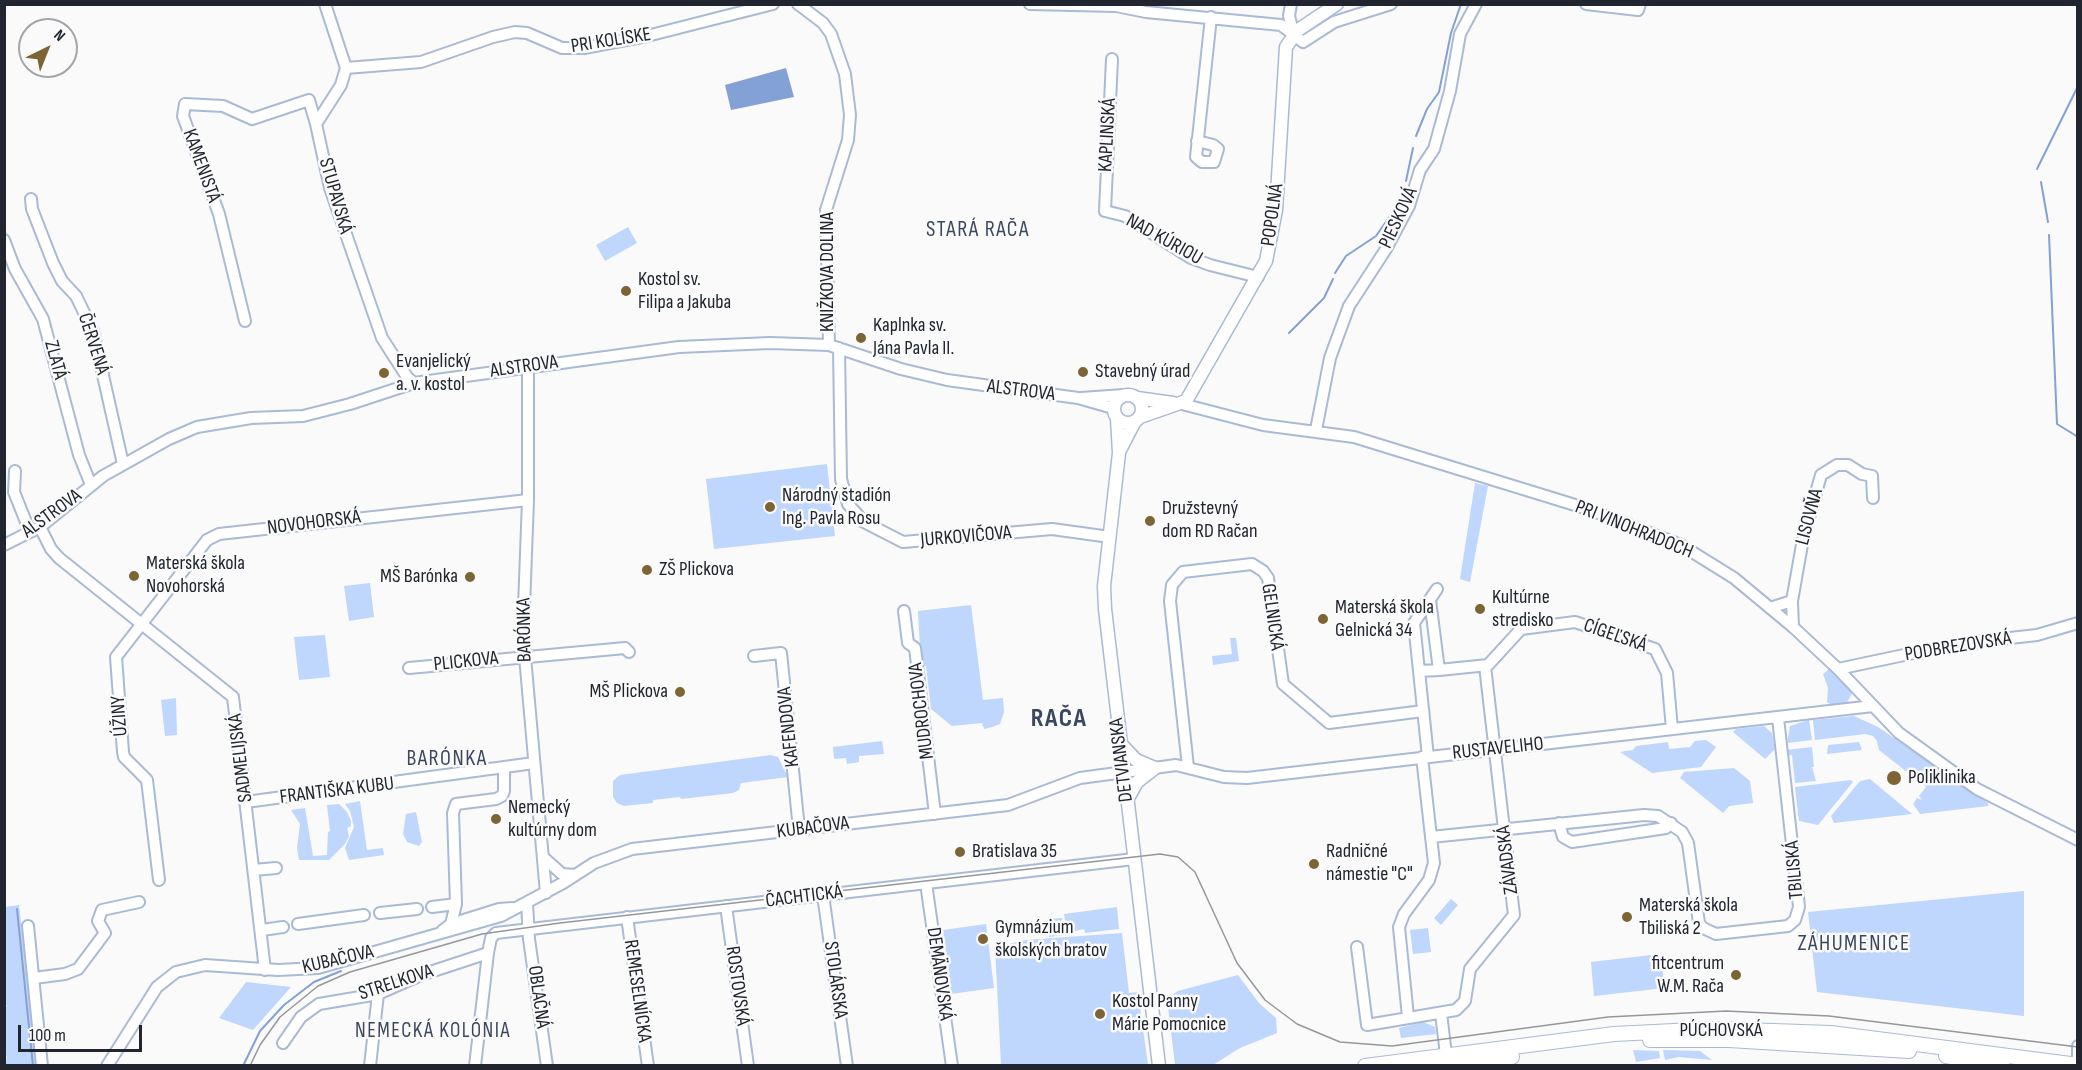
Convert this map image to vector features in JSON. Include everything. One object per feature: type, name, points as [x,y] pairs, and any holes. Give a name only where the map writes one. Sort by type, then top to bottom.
[{"type":"main road","name":"PÚCHOVSKÁ","points":[[1442,1058],[1614,1034],[1714,1029],[1831,1033],[2078,1064]]},
{"type":"main road","name":"PÚCHOVSKÁ","points":[[1365,1065],[1636,1040],[1698,1040],[1912,1051],[2003,1065]]},
{"type":"street","points":[[316,124],[341,85],[346,68],[325,4]]},
{"type":"street","name":"PRI KOLÍSKE","points":[[346,68],[421,62],[493,37],[515,32],[527,33],[562,48],[584,48],[647,36],[773,4]]},
{"type":"street","points":[[1030,4],[1181,9],[1211,17],[1281,24],[1303,42],[1334,22],[1391,4]]},
{"type":"street","name":"POPOLNÁ","points":[[1179,404],[1189,396],[1258,277],[1273,236],[1286,47],[1294,35],[1289,16],[1291,4]]},
{"type":"street","points":[[1294,35],[1305,24],[1336,4]]},
{"type":"street","name":"PIESKOVÁ","points":[[1316,430],[1330,358],[1349,306],[1386,249],[1409,206],[1420,170],[1434,149],[1450,91],[1460,34],[1476,4]]},
{"type":"street","points":[[1586,4],[1639,7]]},
{"type":"street","name":"KNIŽKOVA DOLINA","points":[[804,6],[823,23],[840,52],[850,116],[848,140],[826,210],[834,347]]},
{"type":"street","points":[[1197,141],[1211,17]]},
{"type":"street","name":"KAPLINSKÁ","points":[[1105,211],[1112,59]]},
{"type":"street","name":"STUPAVSKÁ","points":[[309,100],[330,188],[365,294],[382,338],[407,377],[414,383]]},
{"type":"street","name":"KAMENISTÁ","points":[[245,321],[219,214],[183,116],[184,104],[223,106],[252,119],[309,100]]},
{"type":"street","name":"ČERVENÁ","points":[[31,199],[32,209],[62,281],[76,296],[93,331],[123,464]]},
{"type":"street","name":"NAD KÚRIOU","points":[[1105,211],[1125,216],[1191,258],[1210,266],[1258,277]]},
{"type":"street","name":"ZLATÁ","points":[[4,240],[15,269],[43,319],[79,455],[91,485]]},
{"type":"street","name":"ALSTROVA","points":[[4,545],[40,527],[91,485],[123,464],[197,427],[251,418],[303,416],[350,404],[414,383],[528,366],[679,347],[770,343],[834,347],[901,369],[947,380],[1078,398],[1124,395]]},
{"type":"street","name":"JURKOVIČOVA","points":[[834,347],[841,478],[848,504],[864,522],[903,542],[1052,529],[1110,537]]},
{"type":"street","name":"BARÓNKA","points":[[528,366],[528,500],[524,656],[546,893]]},
{"type":"street","points":[[1137,419],[1142,406],[1137,398],[1124,395],[1117,399],[1115,413],[1125,423],[1137,419],[1179,404]]},
{"type":"street","name":"ALSTROVA","points":[[1078,398],[1115,413]]},
{"type":"street","name":"PRI VINOHRADOCH","points":[[1137,398],[1179,404],[1263,424],[1346,435],[1623,521],[1695,553],[1734,578],[1793,627],[1838,669],[1899,733],[1977,789],[2078,840]]},
{"type":"street","name":"DETVIANSKA","points":[[1115,413],[1119,453],[1105,609],[1159,1065]]},
{"type":"street","name":"DETVIANSKA","points":[[1119,453],[1137,419]]},
{"type":"street","name":"LISOVŇA","points":[[1793,627],[1792,601],[1803,539],[1821,475],[1837,465],[1848,465],[1862,474],[1872,476],[1873,498]]},
{"type":"street","points":[[15,471],[14,492],[30,532]]},
{"type":"street","name":"NOVOHORSKÁ","points":[[141,622],[205,542],[214,535],[528,500]]},
{"type":"street","name":"SADMELIJSKÁ","points":[[40,527],[51,549],[59,558],[233,698],[265,970]]},
{"type":"street","name":"GELNICKÁ","points":[[1188,767],[1170,601],[1172,585],[1179,575],[1185,572],[1252,564],[1263,571],[1268,578],[1282,684],[1329,723],[1423,711]]},
{"type":"street","points":[[1408,1017],[1399,927],[1404,914],[1430,880],[1434,863],[1414,623],[1437,589]]},
{"type":"street","points":[[1430,600],[1439,670]]},
{"type":"street","points":[[1770,608],[1792,601]]},
{"type":"street","name":"MUDROCHOVA","points":[[904,611],[908,643],[915,648],[935,814]]},
{"type":"street","name":"ÚŽINY","points":[[141,622],[116,657],[123,752],[124,757],[147,780],[159,880]]},
{"type":"street","name":"CÍGEĽSKÁ","points":[[1485,666],[1494,660],[1521,629],[1573,622],[1651,646],[1664,664],[1672,729]]},
{"type":"street","name":"PODBREZOVSKÁ","points":[[1838,669],[1956,644],[2037,635],[2078,623]]},
{"type":"street","name":"PLICKOVA","points":[[409,668],[625,648],[629,652]]},
{"type":"street","name":"KAFENDOVA","points":[[754,656],[781,652],[799,829]]},
{"type":"street","points":[[1419,671],[1485,666],[1495,750]]},
{"type":"street","name":"RUSTAVELIHO","points":[[1124,772],[1176,765],[1224,777],[1247,778],[1873,706]]},
{"type":"street","name":"TBILISKÁ","points":[[1671,823],[1688,843],[1699,923],[1703,928],[1716,934],[1784,927],[1793,922],[1799,907],[1778,718]]},
{"type":"street","points":[[1120,743],[1135,759],[1155,768],[1137,782],[1127,800]]},
{"type":"street","name":"ZÁVADSKÁ","points":[[1357,947],[1366,1025],[1456,1010],[1465,1001],[1470,969],[1514,913],[1495,750]]},
{"type":"street","name":"FRANTIŠKA KUBU","points":[[246,802],[504,769],[534,763]]},
{"type":"street","points":[[452,924],[456,904],[453,813],[456,802],[501,796],[504,791],[504,769]]},
{"type":"street","name":"KUBAČOVA","points":[[437,934],[452,924],[476,915],[527,903],[594,863],[632,849],[1008,806],[1075,780],[1124,772]]},
{"type":"street","points":[[1431,837],[1504,828],[1644,815],[1658,816],[1671,823],[1666,828],[1572,842],[1563,837],[1559,823]]},
{"type":"street","points":[[543,857],[562,874],[575,875]]},
{"type":"street","name":"ČACHTICKÁ","points":[[488,953],[491,938],[496,933],[529,928],[1134,859]]},
{"type":"street","points":[[254,870],[276,868]]},
{"type":"street","name":"DEMÄNOVSKÁ","points":[[926,883],[951,1065]]},
{"type":"street","name":"STOLÁRSKA","points":[[823,895],[847,1065]]},
{"type":"street","points":[[34,978],[65,975],[78,969],[105,933],[98,921],[102,910],[140,902]]},
{"type":"street","name":"OBLAČNÁ","points":[[527,903],[548,1065]]},
{"type":"street","points":[[432,907],[456,904],[466,913],[476,915]]},
{"type":"street","name":"ROSTOVSKÁ","points":[[726,906],[748,1065]]},
{"type":"street","name":"KUBAČOVA","points":[[107,1065],[150,997],[169,976],[186,968],[204,965],[265,970],[318,968],[490,920],[512,908]]},
{"type":"street","points":[[380,913],[417,909]]},
{"type":"street","points":[[298,924],[364,915]]},
{"type":"street","name":"REMESELNÍCKA","points":[[627,917],[648,1065]]},
{"type":"street","points":[[28,926],[42,1065]]},
{"type":"street","points":[[262,930],[283,927]]},
{"type":"street","points":[[475,1065],[488,953]]},
{"type":"street","name":"STRELKOVA","points":[[283,1043],[301,1017],[318,1004],[378,994],[421,975],[488,953]]},
{"type":"street","points":[[370,1065],[378,994]]},
{"type":"street","points":[[1441,1013],[1442,1058]]},
{"type":"street","points":[[2078,1046],[2078,1064]]},
{"type":"shaded area","points":[[786,68],[794,97],[731,110],[725,85]]},
{"type":"shaded area","points":[[628,227],[637,243],[605,261],[596,245]]},
{"type":"shaded area","name":"Národný štadión Ing. Pavla Rosu","points":[[827,464],[835,536],[714,549],[706,479]]},
{"type":"shaded area","points":[[1475,483],[1488,486],[1470,582],[1460,579]]},
{"type":"shaded area","points":[[370,583],[374,617],[349,621],[344,586]]},
{"type":"shaded area","points":[[971,605],[983,700],[1003,698],[1004,712],[1000,724],[984,729],[982,723],[952,726],[931,709],[926,666],[921,666],[918,611]]},
{"type":"shaded area","points":[[325,635],[330,677],[299,680],[294,637]]},
{"type":"shaded area","points":[[1230,638],[1236,638],[1239,661],[1213,665],[1212,656],[1232,654]]},
{"type":"shaded area","points":[[1829,669],[1853,692],[1846,704],[1833,706],[1827,702],[1828,688],[1823,674]]},
{"type":"shaded area","points":[[176,698],[177,735],[165,736],[161,700]]},
{"type":"shaded area","points":[[1854,716],[1878,727],[1988,803],[1988,806],[1920,814],[1913,804],[1917,798],[1922,800],[1919,796],[1926,787],[1879,750],[1873,736],[1865,734],[1815,740],[1813,720]]},
{"type":"shaded area","points":[[1809,720],[1812,740],[1787,743],[1790,726]]},
{"type":"shaded area","points":[[1764,726],[1772,733],[1775,749],[1765,759],[1733,732],[1736,729]]},
{"type":"shaded area","points":[[1706,740],[1716,747],[1701,767],[1652,773],[1620,752],[1633,750],[1636,746],[1668,742],[1669,749],[1690,747],[1695,741]]},
{"type":"shaded area","points":[[882,741],[884,754],[859,756],[859,762],[847,764],[846,758],[834,759],[833,747]]},
{"type":"shaded area","points":[[1859,742],[1862,750],[1827,754],[1828,745]]},
{"type":"shaded area","points":[[1812,747],[1814,767],[1812,767],[1816,781],[1795,783],[1792,755],[1786,756],[1786,750]]},
{"type":"shaded area","points":[[771,755],[778,757],[788,777],[741,783],[739,790],[733,793],[653,800],[653,803],[624,806],[617,803],[613,797],[613,781],[620,775]]},
{"type":"shaded area","points":[[1734,768],[1750,781],[1753,803],[1729,806],[1723,813],[1680,778],[1684,772]]},
{"type":"shaded area","points":[[1870,779],[1912,814],[1834,823],[1831,816],[1860,781]]},
{"type":"shaded area","points":[[1851,780],[1853,782],[1818,825],[1799,821],[1795,787]]},
{"type":"shaded area","points":[[360,801],[367,850],[383,848],[384,855],[349,860],[345,848],[354,827],[350,811],[345,804]]},
{"type":"shaded area","points":[[339,804],[347,812],[351,821],[351,826],[347,828],[349,836],[345,844],[329,860],[299,860],[297,848],[300,824],[291,810],[305,808],[313,856],[327,855],[328,832],[330,831],[327,805]]},
{"type":"shaded area","points":[[416,812],[422,842],[419,846],[407,842],[403,834],[406,814]]},
{"type":"shaded area","points":[[2024,891],[2024,1016],[1817,992],[1808,912]]},
{"type":"shaded area","points":[[1451,899],[1458,905],[1441,925],[1434,918]]},
{"type":"shaded area","points":[[19,905],[37,1065],[5,1065],[7,1057],[5,1054],[4,1009],[7,1006],[4,1003],[5,907]]},
{"type":"shaded area","points":[[1117,907],[1119,929],[1085,933],[1084,929],[1067,933],[1064,914]]},
{"type":"shaded area","points":[[1062,918],[1064,935],[1049,937],[1048,919]]},
{"type":"shaded area","points":[[986,924],[994,988],[951,994],[943,930]]},
{"type":"shaded area","points":[[1428,928],[1431,952],[1413,954],[1410,930]]},
{"type":"shaded area","points":[[1122,933],[1129,993],[1138,992],[1148,1065],[1001,1065],[995,947],[1026,940]]},
{"type":"shaded area","points":[[1660,954],[1665,988],[1594,996],[1591,962]]},
{"type":"shaded area","points":[[1238,975],[1259,1003],[1276,1018],[1277,1033],[1240,1048],[1213,1065],[1175,1065],[1167,998],[1178,991]]},
{"type":"shaded area","points":[[246,982],[291,987],[253,1030],[219,1018]]},
{"type":"shaded area","points":[[1423,1022],[1435,1027],[1436,1034],[1401,1038],[1399,1028]]},
{"type":"shaded area","points":[[1633,1050],[1659,1051],[1660,1058],[1636,1062]]},
{"type":"shaded area","points":[[1663,1050],[1700,1051],[1712,1060],[1679,1057],[1665,1060]]},
{"type":"waterway","points":[[1416,136],[1427,109],[1439,92],[1451,33],[1461,4]]},
{"type":"waterway","points":[[2037,169],[2078,86]]},
{"type":"waterway","points":[[1406,181],[1413,148]]},
{"type":"waterway","points":[[2041,182],[2048,222]]},
{"type":"waterway","points":[[1335,273],[1346,256],[1376,236],[1404,196]]},
{"type":"waterway","points":[[2049,235],[2057,424],[2078,437]]},
{"type":"waterway","points":[[1289,333],[1324,298],[1333,279]]},
{"type":"waterway","points":[[17,909],[33,1066]]},
{"type":"waterway","points":[[243,1066],[260,1031],[284,1005],[314,982],[341,971]]},
{"type":"tram line","points":[[250,1066],[260,1045],[280,1017],[318,986],[350,972],[482,934],[1160,854],[1178,857],[1195,872],[1237,963],[1265,1000],[1297,1024],[1340,1042],[1392,1046],[1608,1017],[1726,1011],[1829,1016],[2078,1047]]},
{"type":"place","name":"Kostol sv. Filipa a Jakuba","points":[[626,291]]},
{"type":"place","name":"Kaplnka sv. Jána Pavla II.","points":[[861,338]]},
{"type":"place","name":"Stavebný úrad","points":[[1083,372]]},
{"type":"place","name":"Evanjelický a. v. kostol","points":[[384,373]]},
{"type":"place","name":"Národný štadión Ing. Pavla Rosu","points":[[770,507]]},
{"type":"place","name":"Družstevný dom RD Račan","points":[[1150,521]]},
{"type":"place","name":"ZŠ Plickova","points":[[647,570]]},
{"type":"place","name":"Materská škola Novohorská","points":[[134,576]]},
{"type":"place","name":"MŠ Barónka","points":[[470,577]]},
{"type":"place","name":"Kultúrne stredisko","points":[[1480,609]]},
{"type":"place","name":"Materská škola Gelnická 34","points":[[1323,619]]},
{"type":"place","name":"MŠ Plickova","points":[[680,692]]},
{"type":"place","name":"Poliklinika","points":[[1894,778]]},
{"type":"place","name":"Nemecký kultúrny dom","points":[[496,819]]},
{"type":"place","name":"Bratislava 35","points":[[960,852]]},
{"type":"place","name":"Radničné námestie \"C\"","points":[[1314,864]]},
{"type":"place","name":"Materská škola Tbiliská 2","points":[[1627,917]]},
{"type":"place","name":"Gymnázium školských bratov","points":[[983,939]]},
{"type":"place","name":"fitcentrum W.M. Rača","points":[[1736,975]]},
{"type":"place","name":"Kostol Panny Márie Pomocnice","points":[[1100,1014]]},
{"type":"district","name":"STARÁ RAČA","points":[[978,230]]},
{"type":"district","name":"RAČA","points":[[1059,719]]},
{"type":"district","name":"BARÓNKA","points":[[447,759]]},
{"type":"district","name":"ZÁHUMENICE","points":[[1854,944]]},
{"type":"district","name":"NEMECKÁ KOLÓNIA","points":[[433,1032]]}]
